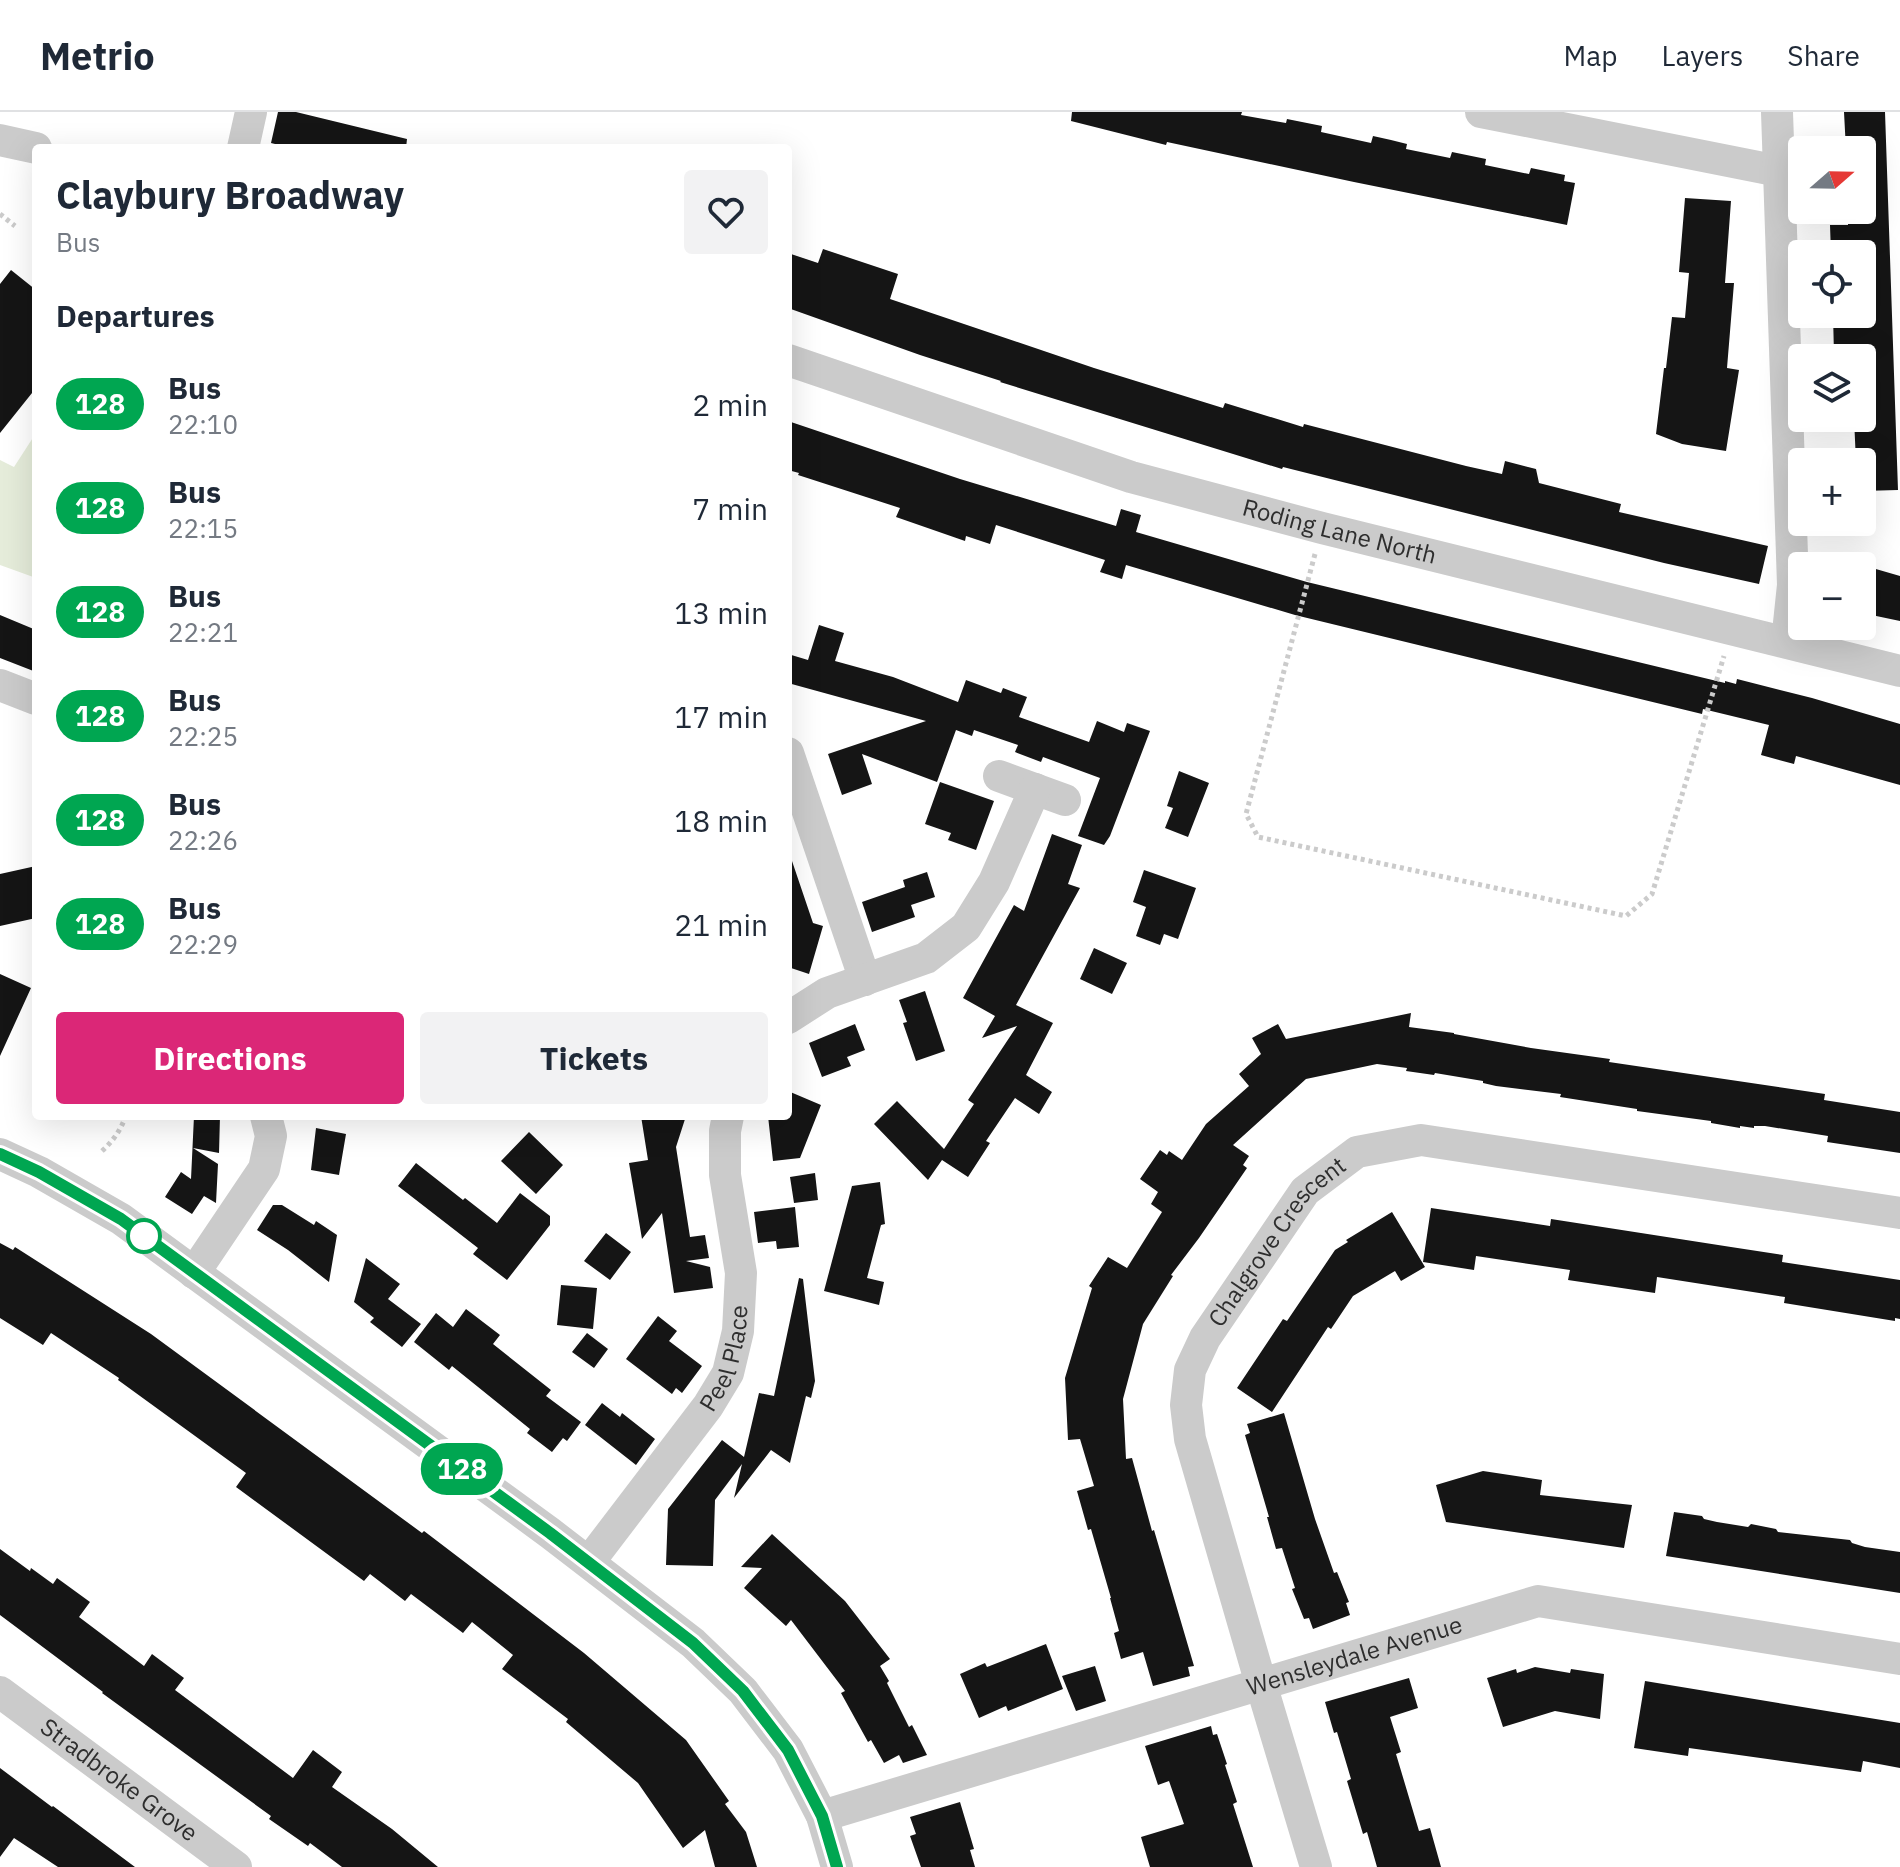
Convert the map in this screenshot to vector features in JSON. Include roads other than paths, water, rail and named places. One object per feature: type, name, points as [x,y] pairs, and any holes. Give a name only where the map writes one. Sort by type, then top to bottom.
[{"type":"street","points":[[244,144],[251,112]]},
{"type":"street","points":[[1481,112],[1779,171]]},
{"type":"street","points":[[1777,112],[1793,585],[1787,642]]},
{"type":"street","points":[[0,140],[32,147]]},
{"type":"street","name":"Roding Lane North","points":[[792,361],[1131,477],[1322,528],[1900,671]]},
{"type":"street","points":[[2,692],[32,698]]},
{"type":"street","points":[[792,765],[865,980]]},
{"type":"street","points":[[999,776],[1065,800]]},
{"type":"street","points":[[792,1015],[827,993],[926,958],[966,927],[994,882],[1035,789]]},
{"type":"street","points":[[194,1273],[264,1169],[271,1136],[267,1120]]},
{"type":"street","name":"Peel Place","points":[[589,1562],[708,1406],[728,1373],[738,1331],[741,1273],[725,1175],[727,1120]]},
{"type":"street","name":"Chalgrove Crescent","points":[[1316,1867],[1190,1439],[1186,1405],[1190,1370],[1205,1338],[1305,1191],[1357,1152],[1421,1140],[1900,1213]]},
{"type":"street","points":[[0,1154],[39,1172],[121,1219],[589,1562],[693,1643],[743,1691],[788,1750],[822,1816],[837,1867]]},
{"type":"street","name":"Wensleydale Avenue","points":[[822,1816],[1538,1601],[1900,1659]]},
{"type":"street","name":"Stradbroke Grove","points":[[0,1692],[236,1867]]}]
